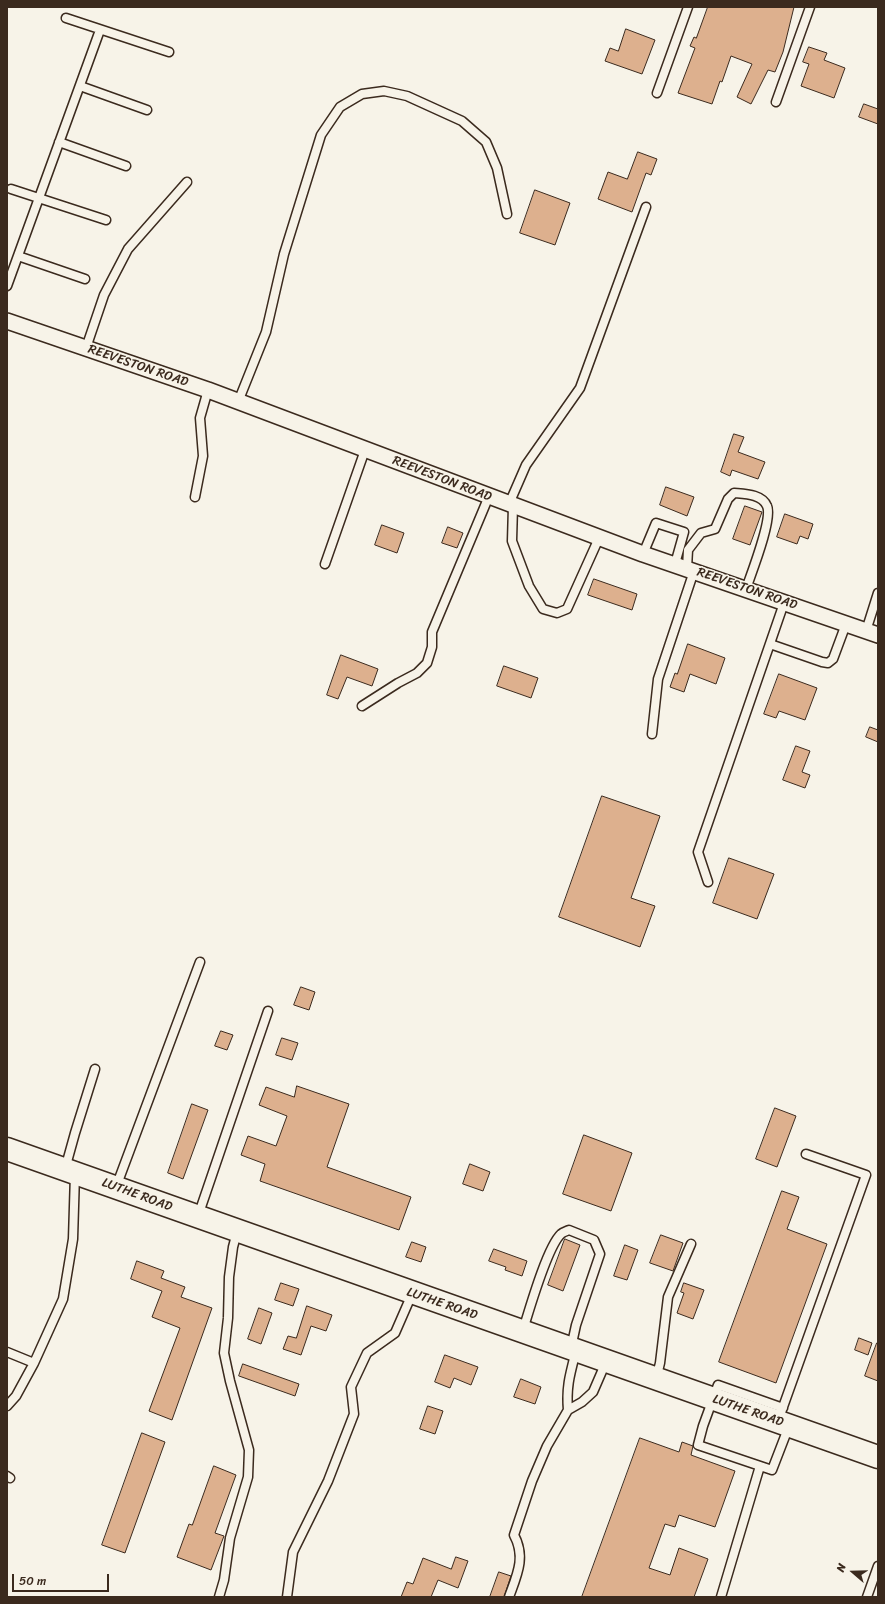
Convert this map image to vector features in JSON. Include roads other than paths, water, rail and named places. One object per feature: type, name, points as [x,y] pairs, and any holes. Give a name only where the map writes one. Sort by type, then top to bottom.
[{"type":"street","name":"REEVESTON ROAD","points":[[7,321],[208,390],[599,538],[872,633]]},
{"type":"street","name":"LUTHE ROAD","points":[[7,1149],[606,1362],[713,1399],[783,1419],[878,1457]]},
{"type":"lane","points":[[657,93],[688,7]]},
{"type":"lane","points":[[776,102],[810,7]]},
{"type":"lane","points":[[66,18],[169,52]]},
{"type":"lane","points":[[7,286],[100,30]]},
{"type":"lane","points":[[80,86],[147,110]]},
{"type":"lane","points":[[238,402],[266,332],[284,254],[321,135],[340,107],[362,94],[384,91],[408,96],[462,121],[486,142],[498,168],[507,214]]},
{"type":"lane","points":[[59,142],[126,166]]},
{"type":"lane","points":[[86,348],[104,295],[128,249],[186,182]]},
{"type":"lane","points":[[10,189],[106,220]]},
{"type":"lane","points":[[599,538],[567,609],[557,613],[543,609],[529,586],[512,541],[511,505],[526,465],[580,388],[646,207]]},
{"type":"lane","points":[[18,256],[85,279]]},
{"type":"lane","points":[[195,497],[203,456],[200,418],[208,390]]},
{"type":"lane","points":[[325,564],[365,450]]},
{"type":"lane","points":[[652,734],[658,679],[688,550],[701,533],[715,529],[728,499],[734,494],[750,494],[762,500],[768,506],[768,518],[764,534],[746,589]]},
{"type":"lane","points":[[362,706],[398,683],[417,673],[426,662],[432,647],[432,632],[489,496]]},
{"type":"lane","points":[[644,554],[656,523],[684,532],[685,568]]},
{"type":"lane","points":[[872,633],[878,593]]},
{"type":"lane","points":[[708,882],[698,852],[784,602]]},
{"type":"lane","points":[[770,644],[828,663],[833,658],[846,624]]},
{"type":"lane","points":[[116,1188],[200,962]]},
{"type":"lane","points":[[198,1217],[268,1011]]},
{"type":"lane","points":[[7,1406],[16,1396],[34,1363],[63,1299],[73,1238],[70,1171],[95,1069]]},
{"type":"lane","points":[[713,1399],[698,1444],[772,1470],[783,1419],[866,1175],[806,1154]]},
{"type":"lane","points":[[523,1332],[528,1311],[550,1251],[561,1234],[569,1230],[594,1240],[600,1254],[576,1325],[568,1381],[568,1410]]},
{"type":"lane","points":[[219,1597],[224,1580],[230,1538],[248,1477],[249,1450],[224,1353],[228,1318],[229,1278],[233,1247],[238,1231]]},
{"type":"lane","points":[[656,1379],[661,1357],[668,1297],[691,1244]]},
{"type":"lane","points":[[287,1597],[293,1552],[328,1481],[354,1414],[351,1387],[367,1353],[394,1333],[412,1294]]},
{"type":"lane","points":[[7,1352],[34,1363]]},
{"type":"lane","points":[[509,1597],[519,1571],[520,1546],[514,1535],[532,1481],[547,1446],[568,1410],[582,1402],[593,1392],[606,1362]]},
{"type":"lane","points":[[721,1597],[760,1466]]},
{"type":"lane","points":[[867,1597],[878,1566]]}]
